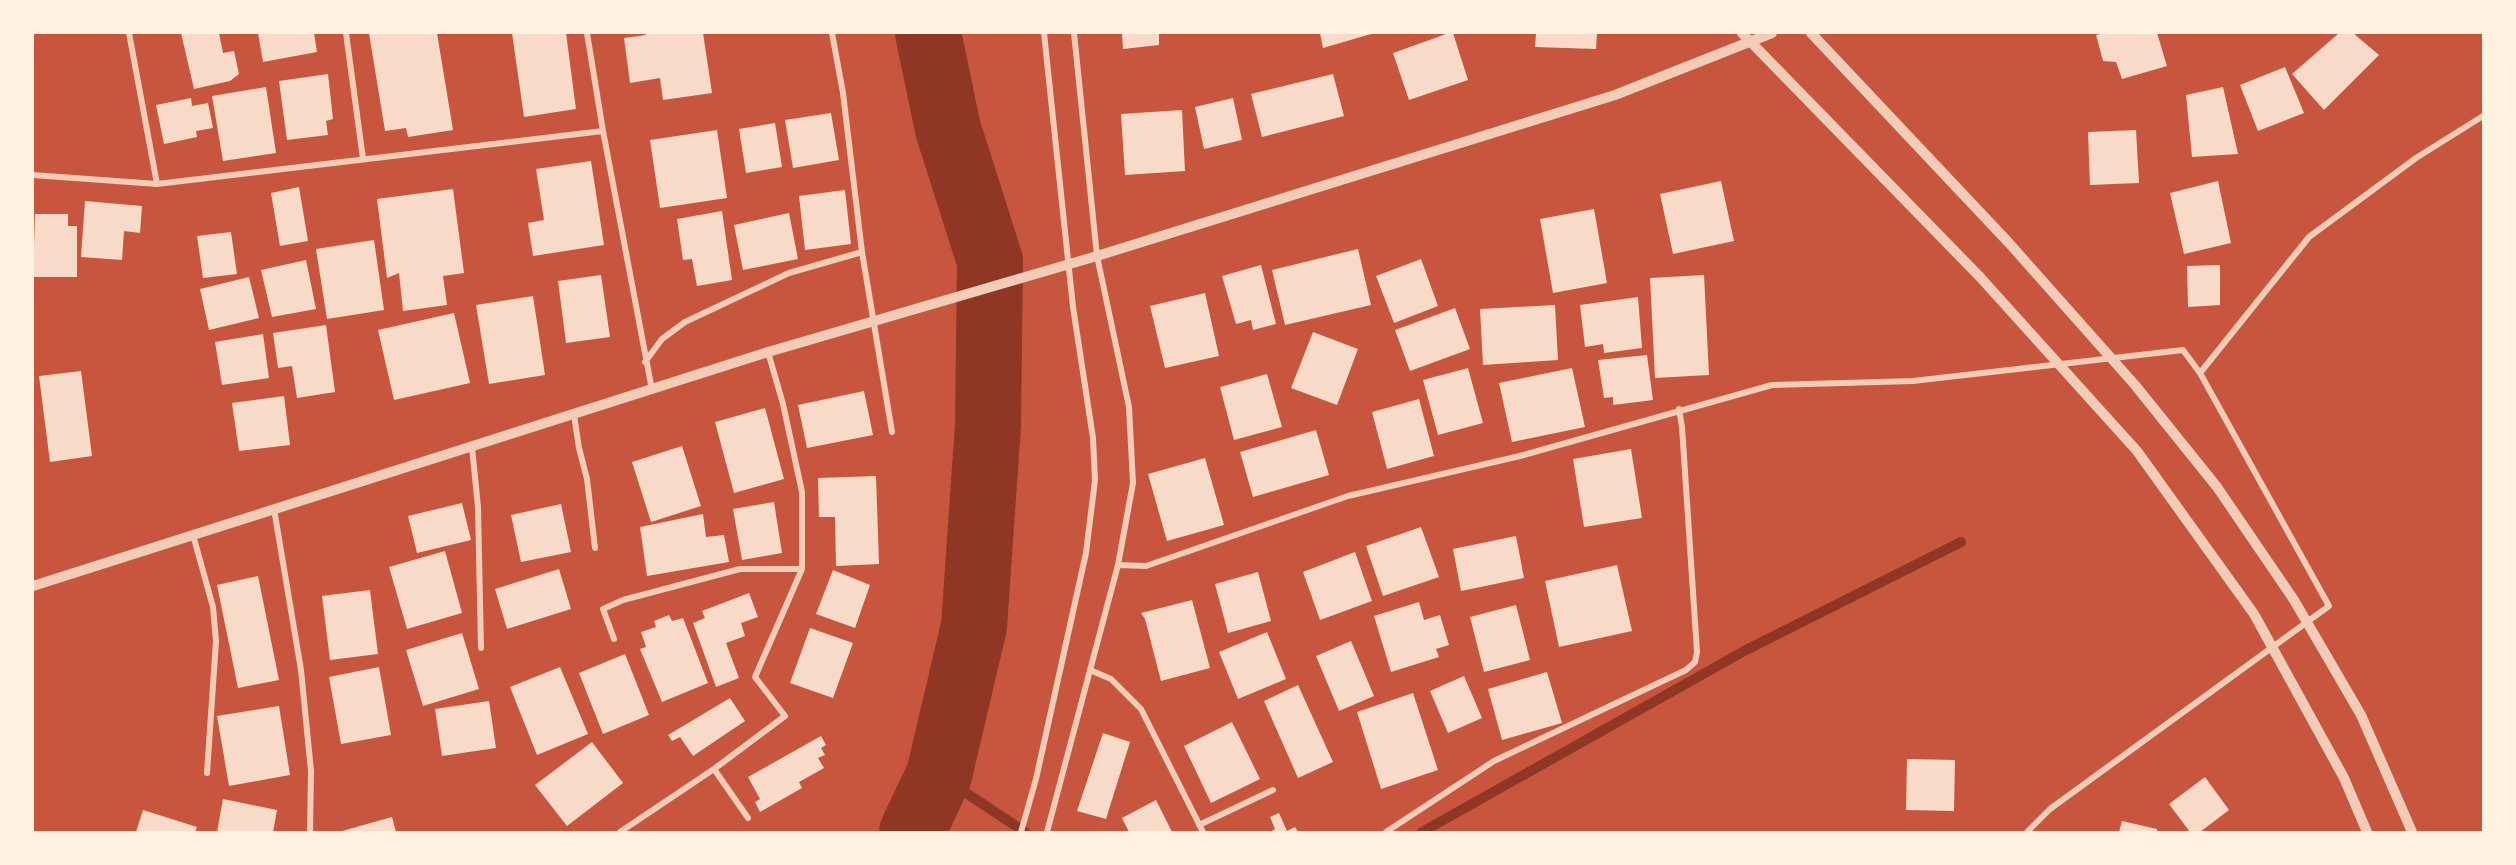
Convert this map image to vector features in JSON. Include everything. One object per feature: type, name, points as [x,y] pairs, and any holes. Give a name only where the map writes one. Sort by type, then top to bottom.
[{"type":"street","points":[[129,33],[158,183]]},
{"type":"street","points":[[346,33],[363,159]]},
{"type":"street","points":[[587,33],[652,391]]},
{"type":"street","points":[[832,33],[843,93],[862,252],[892,432]]},
{"type":"street","points":[[1021,832],[1036,779],[1086,553],[1095,480],[1093,438],[1073,307],[1044,33]]},
{"type":"street","points":[[1047,832],[1118,565],[1133,483],[1129,407],[1097,256],[1074,33]]},
{"type":"street","points":[[1742,33],[1980,277],[2137,451],[2254,614],[2344,778],[2367,832]]},
{"type":"street","points":[[33,586],[274,508],[652,391],[768,352],[1097,256],[1615,95],[1772,33]]},
{"type":"street","points":[[1811,33],[2009,243],[2135,385],[2217,487],[2294,600],[2361,715],[2412,832]]},
{"type":"street","points":[[2200,372],[2309,237],[2416,158],[2483,116]]},
{"type":"street","points":[[33,175],[158,183],[603,130]]},
{"type":"street","points":[[645,362],[662,339],[685,322],[789,273],[862,252]]},
{"type":"street","points":[[1118,565],[1146,566],[1348,496],[1520,456],[1772,385],[1913,381],[2183,350],[2200,372],[2329,606],[2050,809],[2027,832]]},
{"type":"street","points":[[620,832],[714,769],[785,716],[755,677],[802,569],[802,492],[783,404],[768,352]]},
{"type":"street","points":[[1386,832],[1494,761],[1640,693],[1686,670],[1695,662],[1696,628],[1679,410]]},
{"type":"street","points":[[574,415],[587,479],[595,548]]},
{"type":"street","points":[[472,447],[478,507],[481,648]]},
{"type":"street","points":[[274,508],[301,670],[311,771],[310,832]]},
{"type":"street","points":[[192,534],[213,607],[216,641],[207,773]]},
{"type":"street","points":[[614,639],[603,609],[623,600],[740,569],[802,569]]},
{"type":"street","points":[[1090,670],[1111,679],[1141,709],[1203,832]]},
{"type":"street","points":[[714,769],[748,818]]},
{"type":"street","points":[[1199,825],[1273,789]]},
{"type":"building","points":[[181,33],[219,33],[223,53],[234,51],[239,74],[230,81],[194,89]]},
{"type":"building","points":[[258,33],[314,33],[317,52],[263,62]]},
{"type":"building","points":[[369,33],[437,33],[453,130],[408,137],[406,128],[385,131]]},
{"type":"building","points":[[512,33],[566,33],[576,109],[524,117]]},
{"type":"building","points":[[645,33],[703,33],[712,93],[663,100],[660,78],[630,83],[624,38],[646,35]]},
{"type":"building","points":[[1122,33],[1159,33],[1159,45],[1123,49]]},
{"type":"building","points":[[1320,33],[1371,33],[1371,34],[1323,48]]},
{"type":"building","points":[[1453,33],[1468,80],[1409,100],[1393,53]]},
{"type":"building","points":[[1536,33],[1597,33],[1596,49],[1535,47]]},
{"type":"building","points":[[2157,33],[2167,66],[2122,79],[2116,62],[2103,61],[2096,35]]},
{"type":"building","points":[[2339,33],[2353,33],[2379,55],[2324,110],[2292,74]]},
{"type":"building","points":[[2285,67],[2304,113],[2258,131],[2240,85]]},
{"type":"building","points":[[328,74],[333,119],[326,121],[328,135],[287,140],[279,81]]},
{"type":"building","points":[[1333,74],[1344,116],[1262,137],[1251,94]]},
{"type":"building","points":[[266,87],[276,153],[223,161],[212,96]]},
{"type":"building","points":[[2223,87],[2238,154],[2192,157],[2186,95]]},
{"type":"building","points":[[191,98],[192,106],[208,103],[213,128],[196,131],[197,137],[164,144],[156,105]]},
{"type":"building","points":[[1233,98],[1242,140],[1204,149],[1195,107]]},
{"type":"building","points":[[1182,110],[1185,171],[1125,175],[1121,114]]},
{"type":"building","points":[[831,113],[839,160],[793,168],[785,120]]},
{"type":"building","points":[[775,123],[782,167],[746,173],[739,129]]},
{"type":"building","points":[[717,130],[727,198],[660,208],[650,140]]},
{"type":"building","points":[[2136,130],[2139,183],[2090,185],[2088,132]]},
{"type":"building","points":[[591,161],[604,245],[533,256],[528,223],[544,220],[536,169]]},
{"type":"building","points":[[1721,181],[1734,241],[1673,254],[1660,194]]},
{"type":"building","points":[[2218,181],[2231,243],[2184,254],[2170,193]]},
{"type":"building","points":[[299,187],[308,241],[280,246],[271,193]]},
{"type":"building","points":[[453,189],[464,273],[443,276],[447,305],[403,311],[399,273],[387,278],[377,199]]},
{"type":"building","points":[[845,190],[851,244],[805,250],[799,196]]},
{"type":"building","points":[[85,201],[142,206],[140,233],[124,231],[122,260],[81,257]]},
{"type":"building","points":[[1594,209],[1607,283],[1553,293],[1540,219]]},
{"type":"building","points":[[722,211],[732,280],[697,286],[692,259],[683,260],[677,219]]},
{"type":"building","points":[[789,213],[798,259],[743,270],[734,225]]},
{"type":"building","points":[[35,214],[68,214],[68,226],[77,226],[77,277],[33,277]]},
{"type":"building","points":[[231,232],[237,274],[203,278],[197,236]]},
{"type":"building","points":[[374,240],[384,310],[327,319],[316,249]]},
{"type":"building","points":[[1358,249],[1371,305],[1285,325],[1272,270]]},
{"type":"building","points":[[1421,259],[1438,306],[1394,323],[1376,276]]},
{"type":"building","points":[[306,260],[316,309],[272,317],[261,270]]},
{"type":"building","points":[[1261,265],[1276,324],[1253,330],[1251,320],[1236,324],[1222,276]]},
{"type":"building","points":[[2220,265],[2220,305],[2188,307],[2187,266]]},
{"type":"building","points":[[601,275],[610,337],[566,343],[558,281]]},
{"type":"building","points":[[1704,275],[1709,375],[1655,378],[1650,278]]},
{"type":"building","points":[[249,277],[259,318],[209,330],[200,289]]},
{"type":"building","points":[[1205,293],[1219,356],[1165,368],[1150,306]]},
{"type":"building","points":[[533,296],[545,375],[489,384],[476,305]]},
{"type":"building","points":[[1638,297],[1642,348],[1604,353],[1603,344],[1585,347],[1580,305]]},
{"type":"building","points":[[1555,305],[1558,360],[1483,365],[1480,309]]},
{"type":"building","points":[[1455,308],[1470,349],[1410,371],[1395,330]]},
{"type":"building","points":[[454,313],[470,383],[394,400],[378,330]]},
{"type":"building","points":[[326,325],[335,392],[297,398],[292,366],[278,368],[273,333]]},
{"type":"building","points":[[1313,332],[1358,349],[1337,405],[1291,388]]},
{"type":"building","points":[[263,334],[269,378],[222,385],[215,342]]},
{"type":"building","points":[[1647,355],[1653,400],[1613,405],[1613,397],[1604,398],[1598,360]]},
{"type":"building","points":[[1468,368],[1483,423],[1438,435],[1423,380]]},
{"type":"building","points":[[1572,368],[1585,427],[1512,442],[1499,383]]},
{"type":"building","points":[[81,371],[92,456],[50,462],[39,376]]},
{"type":"building","points":[[1267,374],[1282,427],[1234,440],[1220,387]]},
{"type":"building","points":[[864,391],[873,435],[807,448],[798,405]]},
{"type":"building","points":[[284,396],[290,445],[239,451],[232,403]]},
{"type":"building","points":[[1419,399],[1434,456],[1387,469],[1372,412]]},
{"type":"building","points":[[765,408],[784,479],[734,493],[715,422]]},
{"type":"building","points":[[1316,430],[1329,475],[1253,497],[1240,452]]},
{"type":"building","points":[[682,446],[701,506],[651,522],[632,462]]},
{"type":"building","points":[[1631,449],[1642,518],[1584,527],[1573,459]]},
{"type":"building","points":[[1205,458],[1224,525],[1167,541],[1148,474]]},
{"type":"building","points":[[876,476],[879,564],[836,566],[835,517],[819,517],[818,478]]},
{"type":"building","points":[[774,502],[782,553],[742,560],[733,509]]},
{"type":"building","points":[[462,503],[471,540],[417,553],[408,516]]},
{"type":"building","points":[[561,504],[571,552],[521,562],[511,515]]},
{"type":"building","points":[[703,514],[706,537],[724,535],[729,562],[647,576],[640,527]]},
{"type":"building","points":[[1421,527],[1439,577],[1383,596],[1366,546]]},
{"type":"building","points":[[1516,536],[1524,578],[1461,591],[1453,549]]},
{"type":"building","points":[[445,551],[462,613],[407,629],[389,567]]},
{"type":"building","points":[[1355,552],[1372,601],[1320,620],[1303,572]]},
{"type":"building","points":[[1617,565],[1632,631],[1559,647],[1545,581]]},
{"type":"building","points":[[559,569],[571,609],[507,629],[495,589]]},
{"type":"building","points":[[833,570],[870,585],[855,628],[816,614]]},
{"type":"building","points":[[1258,572],[1271,621],[1228,633],[1215,584]]},
{"type":"building","points":[[258,576],[279,680],[238,688],[217,585]]},
{"type":"building","points":[[370,590],[378,654],[330,660],[322,596]]},
{"type":"building","points":[[749,593],[758,617],[741,623],[745,636],[726,643],[739,678],[716,687],[693,623],[705,618],[702,611]]},
{"type":"building","points":[[1192,600],[1210,668],[1161,681],[1145,619],[1141,613]]},
{"type":"building","points":[[1419,602],[1424,620],[1440,615],[1449,645],[1436,649],[1439,657],[1391,672],[1374,616]]},
{"type":"building","points":[[1516,605],[1530,660],[1484,672],[1470,617]]},
{"type":"building","points":[[669,615],[672,621],[683,618],[708,683],[662,702],[640,649],[646,647],[641,632],[656,627],[654,621]]},
{"type":"building","points":[[810,628],[853,643],[833,698],[790,683]]},
{"type":"building","points":[[1267,632],[1286,679],[1238,699],[1219,652]]},
{"type":"building","points":[[462,633],[479,689],[423,706],[406,650]]},
{"type":"building","points":[[1351,641],[1374,696],[1339,711],[1316,656]]},
{"type":"building","points":[[625,654],[649,715],[603,734],[579,673]]},
{"type":"building","points":[[379,667],[391,735],[341,744],[329,677]]},
{"type":"building","points":[[560,667],[588,734],[537,755],[510,687]]},
{"type":"building","points":[[1547,672],[1562,723],[1502,740],[1488,689]]},
{"type":"building","points":[[1464,676],[1482,718],[1448,733],[1430,691]]},
{"type":"building","points":[[1298,685],[1333,762],[1298,778],[1264,701]]},
{"type":"building","points":[[1413,693],[1438,770],[1381,789],[1357,712]]},
{"type":"building","points":[[730,698],[745,721],[693,756],[680,737],[672,741],[668,735]]},
{"type":"building","points":[[489,701],[496,748],[442,756],[435,709]]},
{"type":"building","points":[[279,706],[290,775],[229,786],[217,716]]},
{"type":"building","points":[[1232,722],[1260,779],[1211,803],[1184,746]]},
{"type":"building","points":[[1103,733],[1130,742],[1106,819],[1077,811]]},
{"type":"building","points":[[821,736],[826,745],[821,748],[825,755],[818,758],[824,768],[799,782],[802,788],[760,812],[755,802],[760,799],[748,777]]},
{"type":"building","points":[[592,742],[623,783],[567,826],[535,785]]},
{"type":"building","points":[[1907,759],[1955,760],[1954,811],[1906,810]]},
{"type":"building","points":[[2205,777],[2229,810],[2200,832],[2190,832],[2169,804]]},
{"type":"building","points":[[223,799],[277,810],[273,832],[217,832]]},
{"type":"building","points":[[1156,800],[1172,832],[1129,832],[1122,818]]},
{"type":"building","points":[[143,810],[197,827],[195,832],[136,832]]},
{"type":"building","points":[[1279,813],[1287,831],[1295,827],[1298,832],[1270,832],[1275,829],[1270,817]]},
{"type":"building","points":[[392,817],[396,832],[342,832],[342,831]]},
{"type":"building","points":[[2122,821],[2157,829],[2157,832],[2119,832]]},
{"type":"waterway","points":[[912,832],[939,775],[974,626],[988,425],[990,261],[948,129],[928,33]]},
{"type":"waterway","points":[[1422,832],[1746,650],[1961,542]]},
{"type":"waterway","points":[[939,775],[1025,832]]}]
